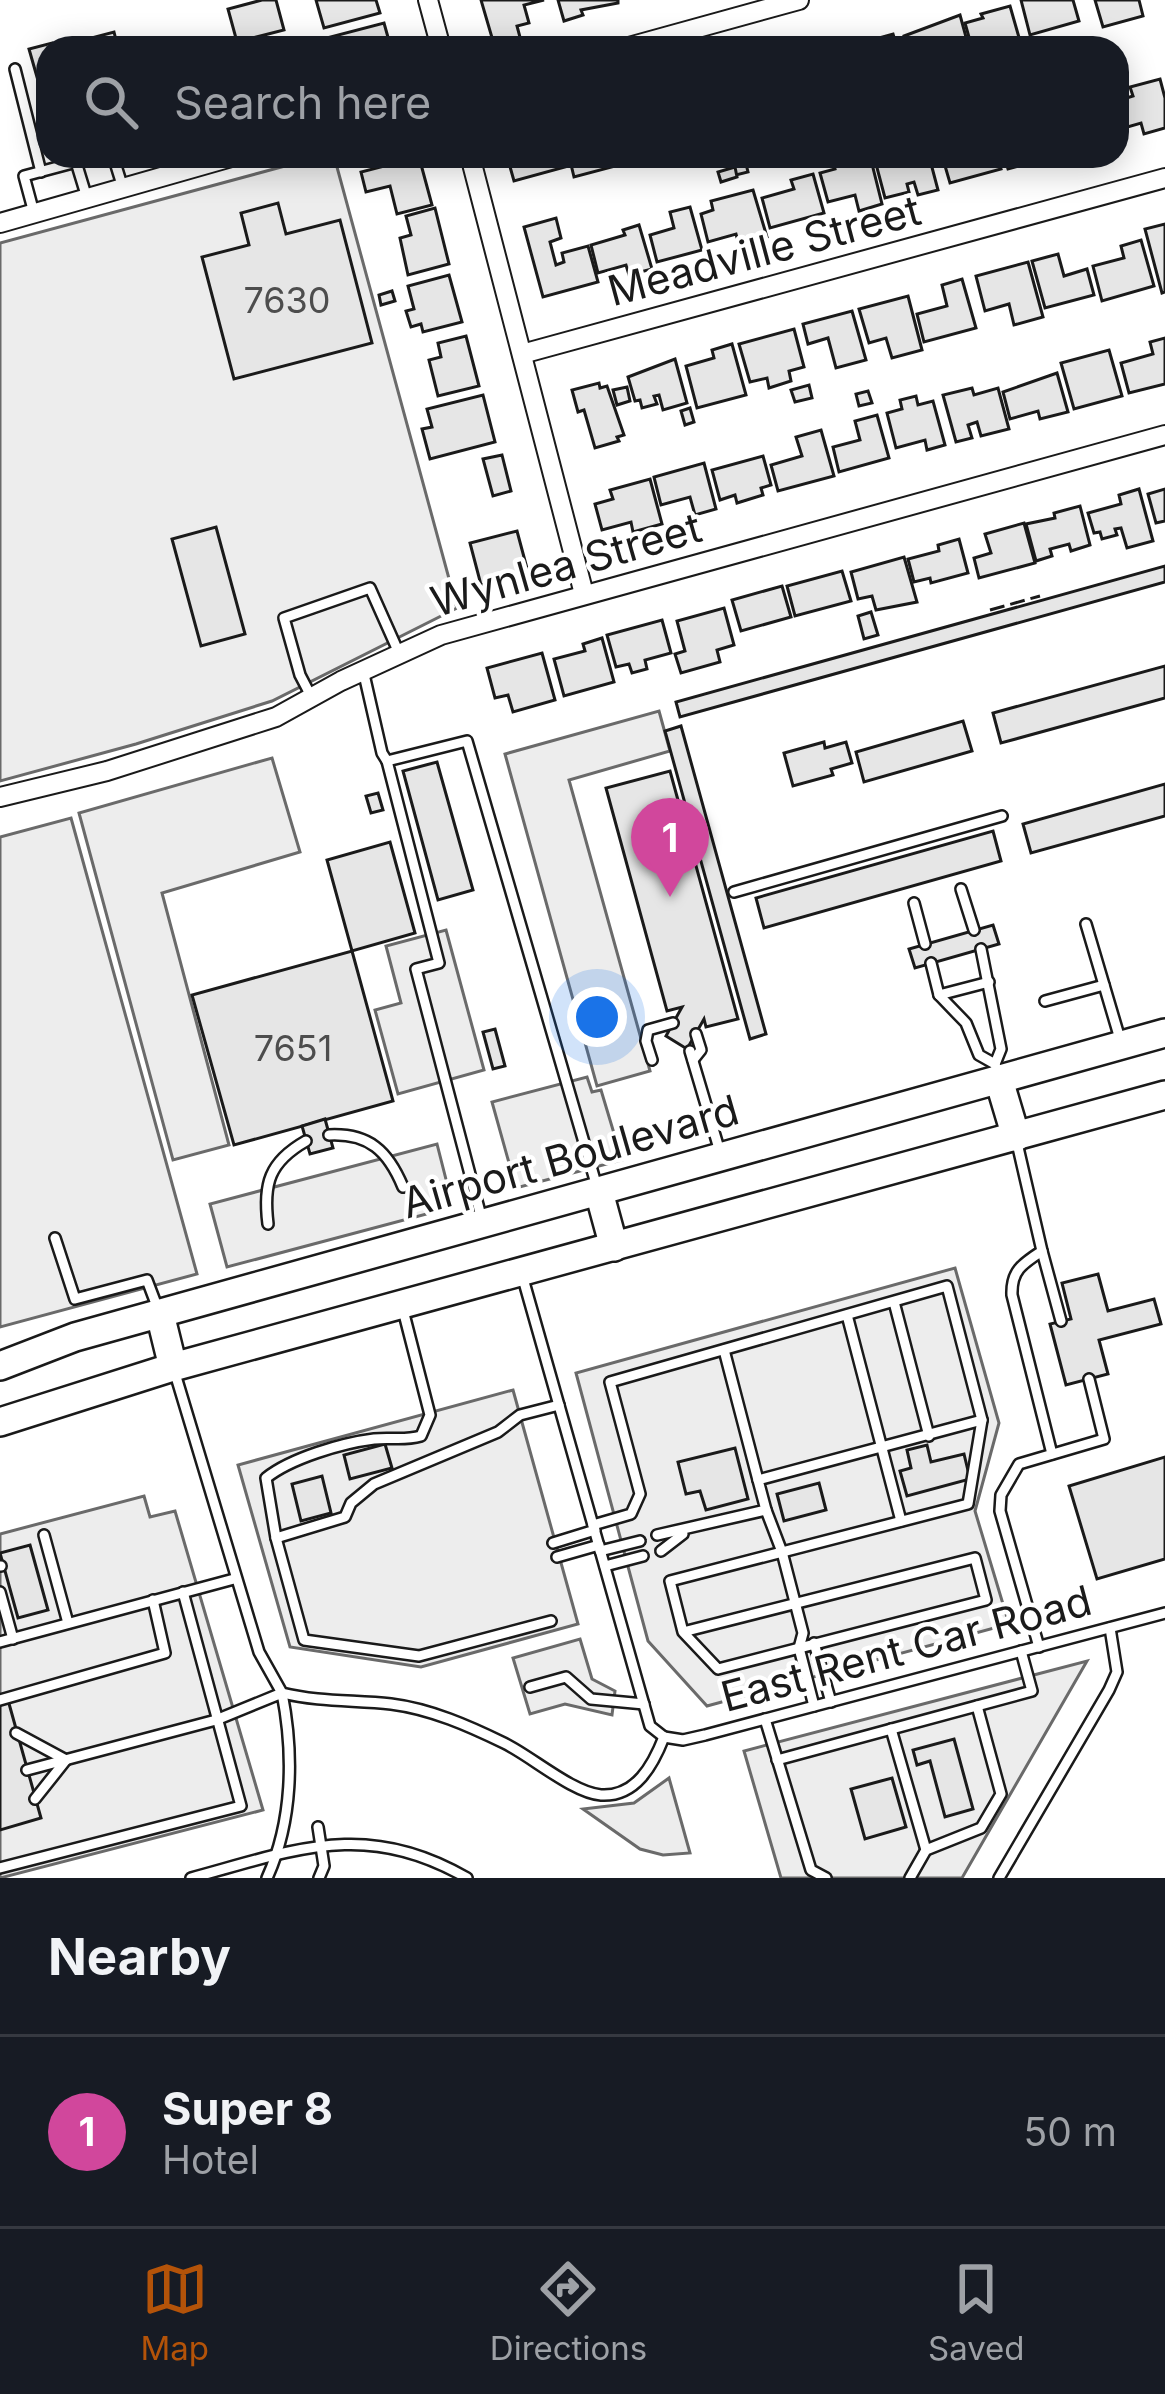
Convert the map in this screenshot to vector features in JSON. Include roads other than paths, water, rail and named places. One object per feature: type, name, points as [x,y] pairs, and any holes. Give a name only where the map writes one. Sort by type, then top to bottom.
[{"type":"main road","name":"Airport Boulevard","points":[[0,1366],[75,1337],[722,1157],[997,1072],[1165,1033]]},
{"type":"main road","points":[[997,1072],[1016,1137]]},
{"type":"main road","points":[[0,1422],[173,1367],[1165,1095]]},
{"type":"main road","points":[[598,1192],[614,1247]]},
{"type":"main road","points":[[160,1314],[173,1367]]},
{"type":"street","points":[[428,0],[438,36]]},
{"type":"street","points":[[668,36],[799,0]]},
{"type":"street","points":[[0,223],[194,168]]},
{"type":"street","points":[[473,168],[584,594]]},
{"type":"street","name":"Meadville Street","points":[[522,354],[1165,178]]},
{"type":"street","name":"Wynlea Street","points":[[0,796],[107,771],[276,717],[441,635],[1165,435]]},
{"type":"lane","points":[[15,69],[36,152]]},
{"type":"lane","points":[[40,168],[41,172]]},
{"type":"lane","points":[[34,214],[24,176],[55,168]]},
{"type":"lane","points":[[78,168],[87,198]]},
{"type":"lane","points":[[116,168],[123,188]]},
{"type":"lane","points":[[312,698],[300,675],[284,618],[370,589],[399,653]]},
{"type":"lane","points":[[363,670],[440,963],[416,969],[483,1225]]},
{"type":"lane","points":[[387,761],[467,741],[598,1192]]},
{"type":"lane","points":[[734,892],[1002,816]]},
{"type":"lane","points":[[961,889],[974,930]]},
{"type":"lane","points":[[914,903],[926,944]]},
{"type":"lane","points":[[1086,924],[1121,1045]]},
{"type":"lane","points":[[981,949],[1001,1048],[997,1072]]},
{"type":"lane","points":[[931,963],[939,995],[966,1023],[980,1055],[997,1072]]},
{"type":"lane","points":[[939,995],[989,982]]},
{"type":"lane","points":[[1046,1001],[1104,985]]},
{"type":"lane","points":[[652,1060],[648,1030],[673,1023]]},
{"type":"lane","points":[[696,1034],[701,1050],[691,1055],[722,1157]]},
{"type":"lane","points":[[329,1135],[365,1138],[382,1150],[403,1187]]},
{"type":"lane","points":[[1016,1137],[1060,1321]]},
{"type":"lane","points":[[268,1224],[265,1192],[275,1167],[306,1141]]},
{"type":"lane","points":[[55,1238],[75,1299],[147,1280],[160,1314]]},
{"type":"lane","points":[[1042,1252],[1020,1265],[1011,1279],[1052,1454]]},
{"type":"lane","points":[[27,1770],[216,1720],[282,1693],[321,1702],[392,1704],[442,1716],[508,1745],[587,1792],[604,1795],[635,1785],[664,1737],[650,1726],[521,1273]]},
{"type":"lane","points":[[553,1543],[632,1514],[638,1505],[640,1494],[610,1382],[947,1286],[982,1420],[968,1504],[670,1581],[682,1632],[718,1669],[986,1600],[975,1558],[682,1632]]},
{"type":"lane","points":[[894,1302],[929,1436]]},
{"type":"lane","points":[[401,1304],[430,1415],[421,1436],[400,1442],[377,1438],[276,1470],[266,1478],[276,1538],[304,1640],[419,1656],[551,1621]]},
{"type":"lane","points":[[847,1315],[902,1521]]},
{"type":"lane","points":[[724,1350],[796,1604],[803,1633],[799,1648],[814,1706]]},
{"type":"lane","points":[[173,1367],[234,1579],[259,1652],[282,1693],[289,1728],[290,1766],[277,1855],[267,1878]]},
{"type":"lane","points":[[1039,1646],[1000,1511],[1001,1495],[1019,1464],[1104,1439],[1089,1379]]},
{"type":"lane","points":[[276,1538],[345,1516],[351,1503],[374,1484],[497,1432],[520,1415],[559,1405]]},
{"type":"lane","points":[[758,1480],[982,1420]]},
{"type":"lane","points":[[657,1535],[766,1510]]},
{"type":"lane","points":[[661,1551],[687,1531]]},
{"type":"lane","points":[[44,1534],[68,1623]]},
{"type":"lane","points":[[557,1557],[640,1541]]},
{"type":"lane","points":[[35,1557],[49,1553]]},
{"type":"lane","points":[[605,1566],[644,1556]]},
{"type":"lane","points":[[0,1642],[234,1579]]},
{"type":"lane","points":[[43,1587],[57,1583]]},
{"type":"lane","points":[[0,1868],[241,1806],[183,1592]]},
{"type":"lane","points":[[3,1596],[13,1639]]},
{"type":"lane","points":[[0,1700],[165,1653],[154,1600]]},
{"type":"lane","name":"East Rent Car Road","points":[[664,1737],[683,1740],[1163,1614]]},
{"type":"lane","points":[[999,1878],[1117,1672],[1110,1628]]},
{"type":"lane","points":[[803,1633],[815,1644],[831,1702]]},
{"type":"lane","points":[[777,1760],[1032,1691],[1021,1651]]},
{"type":"lane","points":[[530,1687],[566,1677],[591,1699],[644,1704]]},
{"type":"lane","points":[[910,1878],[926,1850],[981,1828],[1001,1794],[977,1706]]},
{"type":"lane","points":[[765,1719],[812,1870],[826,1878]]},
{"type":"lane","points":[[891,1729],[926,1850]]},
{"type":"lane","points":[[16,1733],[66,1760]]},
{"type":"lane","points":[[34,1799],[66,1760]]},
{"type":"lane","points":[[318,1827],[324,1865],[319,1878]]},
{"type":"lane","points":[[191,1878],[320,1844],[394,1846],[467,1878]]},
{"type":"lane","points":[[454,1870],[462,1858]]},
{"type":"place","name":"Super 8","points":[[670,897]]}]
